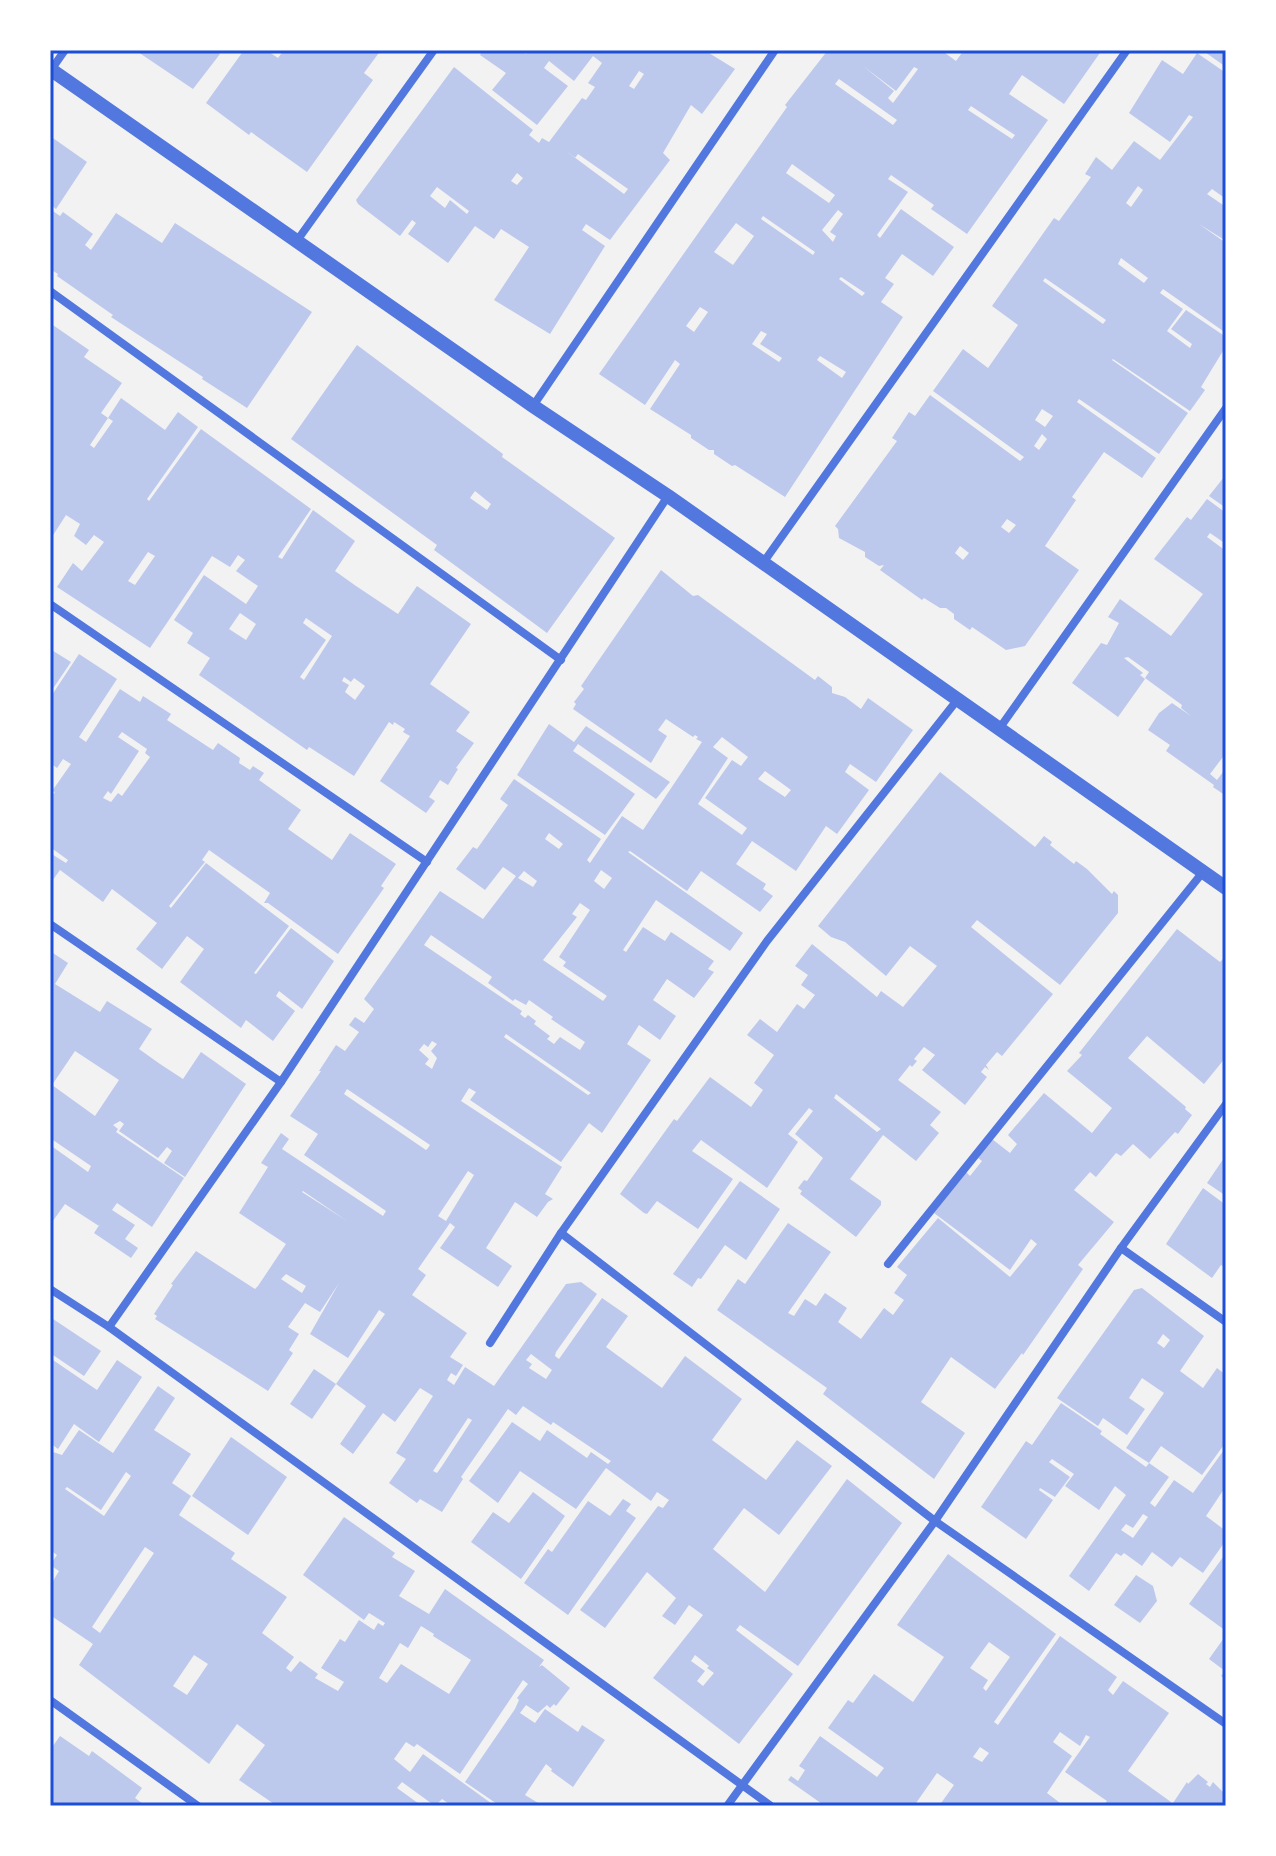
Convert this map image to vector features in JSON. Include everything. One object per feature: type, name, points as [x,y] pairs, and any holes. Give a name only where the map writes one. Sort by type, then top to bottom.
[{"type":"street","points":[[65,50],[51,69],[296,242],[668,496],[1226,888]]},
{"type":"street","points":[[296,242],[434,50]]},
{"type":"street","points":[[533,406],[775,50]]},
{"type":"street","points":[[762,564],[1127,50]]},
{"type":"street","points":[[50,291],[561,660]]},
{"type":"street","points":[[999,729],[1226,408]]},
{"type":"street","points":[[109,1327],[281,1082],[668,496]]},
{"type":"street","points":[[50,604],[427,862]]},
{"type":"street","points":[[490,1343],[561,1233],[767,941],[958,699]]},
{"type":"street","points":[[888,1264],[1203,872]]},
{"type":"street","points":[[50,924],[281,1082]]},
{"type":"street","points":[[727,1806],[935,1521],[1121,1248],[1226,1104]]},
{"type":"street","points":[[561,1233],[935,1521],[1226,1724]]},
{"type":"street","points":[[1121,1248],[1226,1322]]},
{"type":"street","points":[[50,1289],[109,1327],[771,1806]]},
{"type":"street","points":[[50,1700],[198,1806]]},
{"type":"building","points":[[135,50],[214,50],[220,54],[193,89]]},
{"type":"building","points":[[244,50],[266,50],[278,58],[284,50],[381,50],[364,73],[373,80],[307,172],[206,103]]},
{"type":"building","points":[[483,50],[521,50],[526,54],[528,50],[711,50],[709,53],[735,69],[702,114],[691,105],[663,153],[670,160],[610,240],[586,224],[582,230],[605,246],[550,334],[494,300],[529,247],[501,229],[494,239],[475,226],[448,263],[408,234],[416,223],[412,220],[400,236],[356,200],[454,67],[533,130],[529,135],[539,143],[542,138],[549,142],[582,98],[586,100],[595,87],[588,83],[602,63],[593,56],[574,81],[549,61],[544,68],[568,86],[537,125],[492,90],[506,73],[480,55]],"holes":[[[639,71],[644,74],[634,89],[629,86]],[[578,154],[628,189],[624,194],[575,158]],[[517,173],[523,178],[517,185],[511,181]],[[437,187],[469,211],[467,214],[450,200],[445,208],[430,196]]]},
{"type":"building","points":[[828,50],[947,50],[945,53],[956,61],[964,50],[1102,50],[1064,104],[1022,75],[1009,94],[1048,120],[967,234],[931,209],[934,205],[891,175],[888,179],[908,192],[877,235],[880,238],[901,209],[954,247],[933,276],[902,254],[885,278],[894,284],[881,302],[903,317],[785,497],[732,466],[714,454],[714,450],[709,450],[650,409],[680,364],[675,360],[645,405],[599,374],[787,107],[785,105]],"holes":[[[863,66],[896,91],[914,67],[918,69],[893,103],[888,98],[894,91]],[[839,79],[897,120],[893,125],[835,84]],[[971,106],[1015,135],[1012,139],[968,110]],[[792,164],[835,195],[829,203],[786,173]],[[838,210],[843,214],[830,232],[836,236],[833,242],[822,230]],[[763,216],[815,252],[813,255],[761,219]],[[736,223],[754,236],[733,265],[714,252]],[[841,277],[865,293],[862,296],[839,279]],[[700,307],[708,312],[694,332],[686,326]],[[761,331],[767,334],[760,344],[782,358],[779,362],[752,344]],[[820,356],[846,372],[842,378],[817,360]]]},
{"type":"building","points":[[1202,50],[1226,50],[1226,67]]},
{"type":"building","points":[[1197,53],[1226,73],[1226,199],[1212,189],[1207,194],[1226,207],[1226,241],[1199,224],[1226,243],[1226,333],[1163,289],[1160,293],[1183,309],[1167,331],[1190,348],[1192,344],[1171,329],[1186,310],[1226,337],[1226,346],[1201,387],[1205,390],[1190,411],[1112,360],[1188,413],[1159,454],[1079,399],[1077,402],[1156,458],[1142,478],[1104,452],[1072,497],[1076,500],[1045,546],[1079,570],[1025,646],[1006,650],[954,619],[954,614],[946,608],[940,608],[924,598],[922,600],[880,570],[884,565],[879,566],[865,557],[865,552],[839,538],[835,526],[897,441],[892,438],[909,412],[915,416],[930,395],[1020,461],[1024,457],[933,391],[963,349],[988,368],[1018,325],[992,306],[1054,218],[1059,221],[1091,177],[1085,174],[1096,157],[1112,170],[1134,141],[1160,160],[1193,117],[1189,115],[1170,142],[1129,113],[1162,60],[1183,74]],"holes":[[[1138,186],[1143,190],[1131,207],[1126,203]],[[1121,258],[1148,278],[1144,283],[1118,264]],[[1045,278],[1106,320],[1103,324],[1043,281]],[[1042,409],[1053,416],[1045,427],[1035,420]],[[1042,434],[1047,439],[1039,450],[1034,446]],[[1007,519],[1016,525],[1009,533],[1001,527]],[[960,546],[969,553],[963,560],[955,553]]]},
{"type":"building","points":[[50,136],[87,162],[56,209],[50,204]]},
{"type":"building","points":[[50,209],[60,216],[63,212],[93,234],[85,245],[91,250],[116,213],[162,243],[175,223],[312,312],[247,408],[111,317],[113,315],[50,269]]},
{"type":"building","points":[[50,323],[89,350],[84,357],[122,383],[101,413],[108,418],[121,398],[165,430],[178,412],[198,427],[147,499],[149,501],[201,429],[311,509],[278,557],[282,559],[313,510],[355,541],[335,571],[398,614],[417,586],[471,624],[430,684],[470,712],[456,731],[474,743],[448,785],[440,780],[429,797],[435,801],[426,813],[380,781],[410,736],[394,722],[393,725],[389,722],[354,776],[309,747],[307,750],[199,675],[210,658],[187,643],[193,633],[174,620],[204,575],[246,604],[258,586],[236,571],[245,560],[238,555],[230,567],[212,556],[150,648],[57,587],[73,563],[82,571],[104,542],[94,535],[86,545],[74,536],[80,524],[66,515],[50,540]],"holes":[[[108,418],[113,421],[94,448],[90,445]],[[148,552],[155,556],[135,585],[128,581]],[[240,613],[256,624],[246,640],[229,629]],[[306,618],[332,636],[304,680],[300,677],[326,640],[303,623]],[[344,677],[351,682],[354,678],[365,686],[355,700],[345,692],[349,685],[342,681]]]},
{"type":"building","points":[[357,345],[503,454],[502,457],[615,538],[547,633],[434,550],[437,545],[291,439]],"holes":[[[475,491],[491,504],[487,510],[470,498]]]},
{"type":"building","points":[[1226,478],[1226,508],[1209,496]]},
{"type":"building","points":[[1207,499],[1226,513],[1226,544],[1210,533],[1207,537],[1226,551],[1226,753],[1210,774],[1217,780],[1226,768],[1226,796],[1166,751],[1170,745],[1148,730],[1159,713],[1172,703],[1191,716],[1181,708],[1182,705],[1145,678],[1149,672],[1128,657],[1124,658],[1143,673],[1140,675],[1145,679],[1118,717],[1072,683],[1101,643],[1107,645],[1119,623],[1108,617],[1120,599],[1171,636],[1203,594],[1154,559],[1187,517],[1191,520]]},
{"type":"building","points":[[661,570],[693,596],[698,595],[815,680],[818,676],[832,687],[832,693],[845,697],[861,709],[868,698],[913,730],[876,782],[850,764],[845,772],[869,790],[837,834],[826,826],[796,871],[752,841],[736,864],[766,884],[763,889],[773,896],[760,912],[701,871],[687,891],[628,852],[743,933],[730,951],[656,900],[623,950],[626,952],[643,927],[665,941],[671,932],[714,961],[708,969],[714,972],[694,998],[667,979],[653,1000],[676,1016],[660,1040],[639,1025],[627,1044],[651,1060],[602,1133],[589,1123],[561,1162],[470,1100],[476,1092],[469,1088],[461,1101],[562,1167],[545,1194],[553,1199],[537,1217],[515,1202],[486,1248],[512,1266],[498,1287],[440,1248],[455,1227],[450,1223],[418,1269],[426,1275],[412,1295],[467,1333],[450,1357],[463,1365],[456,1376],[451,1373],[447,1380],[454,1385],[465,1367],[494,1386],[566,1284],[581,1282],[597,1294],[556,1352],[555,1356],[559,1359],[602,1298],[628,1316],[606,1347],[662,1388],[685,1356],[742,1399],[712,1440],[766,1480],[797,1440],[832,1466],[779,1535],[744,1508],[713,1549],[765,1592],[847,1479],[902,1523],[798,1666],[740,1625],[736,1630],[793,1674],[739,1744],[653,1678],[703,1615],[689,1605],[675,1625],[662,1616],[676,1598],[647,1572],[605,1628],[580,1610],[658,1506],[663,1508],[669,1500],[657,1492],[651,1501],[606,1468],[576,1509],[520,1471],[498,1503],[469,1481],[512,1422],[540,1441],[547,1430],[587,1458],[591,1452],[608,1464],[611,1461],[523,1406],[516,1415],[508,1409],[461,1477],[463,1479],[442,1512],[420,1499],[417,1503],[389,1483],[406,1459],[396,1453],[433,1396],[420,1388],[395,1422],[383,1413],[353,1454],[340,1444],[366,1406],[336,1384],[385,1314],[379,1310],[348,1358],[310,1334],[339,1283],[320,1312],[305,1303],[288,1327],[299,1334],[289,1350],[293,1353],[268,1391],[155,1319],[157,1316],[154,1314],[171,1284],[196,1251],[255,1289],[258,1286],[286,1244],[239,1213],[268,1167],[261,1163],[281,1133],[289,1139],[282,1149],[383,1216],[386,1211],[304,1155],[318,1134],[290,1116],[336,1045],[345,1051],[359,1032],[349,1025],[355,1017],[364,1023],[374,1009],[364,999],[440,891],[483,919],[516,876],[503,867],[485,890],[456,869],[473,847],[477,849],[508,805],[500,799],[514,779],[601,839],[587,860],[590,863],[622,816],[643,830],[702,742],[666,719],[658,730],[667,736],[651,763],[573,709],[574,702],[584,689],[581,686]],"holes":[[[722,737],[748,757],[741,766],[732,760],[705,798],[747,828],[742,835],[698,804],[728,758],[713,747]],[[765,771],[791,790],[785,797],[758,779]],[[549,833],[563,844],[559,849],[545,839]],[[601,870],[612,878],[604,889],[594,881]],[[524,871],[537,881],[533,887],[518,878]],[[580,903],[590,910],[559,957],[566,962],[563,966],[607,996],[603,1001],[543,960],[577,917],[572,914]],[[431,935],[492,977],[488,983],[513,1001],[515,999],[526,1005],[529,1000],[585,1042],[580,1050],[560,1037],[554,1044],[547,1039],[550,1036],[534,1024],[536,1021],[520,1014],[522,1011],[424,945]],[[506,1034],[591,1093],[588,1095],[504,1037]],[[432,1041],[437,1044],[431,1051],[437,1058],[432,1069],[425,1064],[429,1059],[419,1050],[424,1044],[428,1047]],[[347,1089],[430,1145],[426,1150],[344,1094]],[[468,1171],[474,1175],[446,1221],[438,1216]],[[286,1274],[306,1286],[302,1293],[281,1279]],[[531,1354],[552,1370],[546,1379],[529,1368],[532,1364],[526,1360]],[[468,1418],[472,1420],[437,1473],[433,1471]],[[695,1655],[714,1673],[703,1686],[697,1681],[705,1671],[691,1661]]]},
{"type":"building","points":[[50,649],[71,662],[50,693]]},
{"type":"building","points":[[79,654],[117,679],[79,737],[86,742],[120,689],[140,702],[143,696],[171,714],[167,720],[213,750],[218,743],[240,758],[239,763],[250,770],[253,766],[264,773],[259,780],[301,810],[288,829],[332,860],[350,833],[396,864],[381,886],[384,888],[338,954],[264,903],[270,893],[209,850],[202,860],[205,862],[169,906],[171,908],[206,863],[289,926],[254,973],[291,928],[334,961],[302,1009],[279,991],[276,996],[295,1011],[273,1041],[246,1020],[241,1028],[180,982],[204,949],[187,936],[162,969],[136,949],[157,923],[112,889],[103,902],[60,870],[50,884],[50,853],[66,863],[68,860],[50,847],[50,799],[55,792],[52,791],[71,764],[63,759],[57,768],[50,763],[50,698]],"holes":[[[122,732],[147,749],[145,753],[150,757],[122,796],[118,793],[111,802],[103,798],[108,791],[111,794],[139,751],[118,737]]]},
{"type":"building","points":[[549,724],[574,742],[586,726],[670,782],[656,799],[578,744],[573,751],[635,794],[605,835],[517,775]]},
{"type":"building","points":[[940,772],[1035,847],[1044,836],[1052,842],[1050,845],[1074,864],[1076,861],[1087,869],[1112,894],[1114,891],[1118,895],[1118,913],[1060,985],[977,920],[971,927],[1053,994],[1002,1056],[997,1052],[986,1065],[989,1070],[985,1067],[981,1072],[987,1077],[965,1105],[922,1070],[935,1055],[924,1047],[914,1059],[917,1061],[898,1080],[941,1112],[930,1125],[939,1133],[916,1161],[883,1135],[850,1179],[881,1201],[856,1237],[800,1194],[802,1191],[798,1188],[804,1180],[807,1181],[823,1158],[795,1134],[813,1111],[809,1108],[788,1134],[798,1142],[767,1188],[701,1140],[692,1151],[733,1179],[698,1229],[657,1201],[647,1214],[644,1213],[620,1194],[674,1119],[677,1121],[710,1077],[751,1107],[763,1090],[754,1083],[774,1055],[747,1035],[760,1019],[777,1032],[797,1004],[804,1009],[815,995],[801,985],[808,975],[795,966],[812,944],[877,997],[881,991],[903,1007],[937,966],[910,946],[886,976],[845,942],[831,937],[818,926]],"holes":[[[836,1094],[881,1129],[877,1132],[834,1098]]]},
{"type":"building","points":[[1177,929],[1220,962],[1223,959],[1226,962],[1226,1057],[1204,1084],[1147,1036],[1128,1058],[1192,1115],[1178,1134],[1175,1132],[1150,1159],[1133,1144],[1121,1156],[1116,1153],[1096,1177],[1090,1172],[1074,1190],[1114,1222],[1078,1265],[1083,1269],[1023,1355],[995,1389],[951,1357],[921,1402],[965,1433],[934,1479],[823,1394],[827,1388],[717,1310],[738,1279],[745,1284],[788,1223],[831,1252],[788,1313],[794,1316],[805,1299],[816,1306],[825,1293],[847,1308],[838,1322],[861,1339],[884,1308],[893,1315],[904,1300],[894,1293],[907,1275],[897,1267],[938,1218],[1010,1277],[1037,1244],[1031,1239],[1010,1270],[934,1213],[966,1172],[970,1176],[982,1161],[978,1158],[992,1139],[1010,1153],[1017,1144],[1008,1135],[1044,1093],[1092,1133],[1112,1108],[1067,1071]]},
{"type":"building","points":[[50,951],[68,963],[55,984],[100,1012],[107,1001],[152,1029],[139,1049],[160,1064],[183,1079],[201,1052],[246,1084],[185,1177],[164,1163],[172,1151],[167,1147],[158,1158],[119,1131],[124,1124],[120,1121],[113,1125],[118,1129],[116,1132],[184,1178],[152,1227],[117,1203],[112,1210],[135,1225],[125,1239],[138,1248],[131,1258],[94,1233],[99,1226],[65,1204],[50,1225],[50,1145],[88,1172],[91,1166],[50,1138]],"holes":[[[75,1051],[119,1080],[95,1116],[52,1085]]]},
{"type":"building","points":[[1226,1155],[1226,1196],[1207,1183]]},
{"type":"building","points":[[740,1181],[780,1209],[746,1260],[725,1245],[692,1287],[673,1274]]},
{"type":"building","points":[[1203,1188],[1226,1205],[1226,1268],[1221,1265],[1212,1278],[1166,1244]]},
{"type":"building","points":[[1142,1288],[1204,1336],[1180,1371],[1203,1388],[1217,1368],[1226,1375],[1226,1442],[1202,1475],[1161,1446],[1149,1463],[1126,1448],[1164,1393],[1142,1378],[1129,1398],[1145,1409],[1127,1435],[1103,1418],[1098,1426],[1057,1398],[1134,1290]],"holes":[[[1163,1334],[1170,1340],[1164,1348],[1157,1343]]]},
{"type":"building","points":[[50,1317],[101,1351],[84,1376],[50,1353]]},
{"type":"building","points":[[50,1358],[97,1390],[117,1360],[142,1377],[99,1442],[74,1424],[58,1449],[50,1443]]},
{"type":"building","points":[[314,1369],[336,1384],[312,1419],[290,1404]]},
{"type":"building","points":[[158,1386],[175,1398],[154,1430],[191,1454],[172,1483],[191,1496],[179,1515],[235,1553],[231,1559],[287,1597],[262,1633],[294,1657],[286,1668],[291,1672],[300,1661],[318,1674],[315,1678],[338,1691],[344,1682],[321,1668],[340,1639],[345,1642],[359,1620],[374,1630],[378,1623],[383,1626],[385,1623],[369,1613],[364,1620],[303,1575],[344,1517],[395,1553],[392,1557],[415,1571],[399,1596],[429,1614],[445,1589],[544,1660],[539,1667],[542,1665],[570,1688],[556,1706],[554,1704],[550,1708],[547,1705],[538,1713],[526,1705],[520,1713],[535,1723],[545,1709],[578,1732],[582,1725],[605,1740],[573,1787],[546,1764],[525,1795],[543,1806],[500,1806],[465,1782],[515,1709],[517,1698],[528,1684],[523,1680],[460,1774],[417,1744],[414,1747],[406,1742],[394,1759],[410,1772],[423,1754],[495,1806],[447,1806],[449,1804],[442,1799],[435,1806],[402,1782],[397,1788],[422,1806],[277,1806],[239,1780],[265,1745],[237,1724],[209,1764],[79,1665],[93,1644],[50,1615],[50,1586],[59,1571],[50,1565],[57,1555],[50,1550],[50,1451],[62,1455],[79,1430],[113,1453]],"holes":[[[126,1472],[131,1476],[104,1516],[65,1489],[67,1487],[101,1510]],[[145,1547],[154,1553],[100,1633],[92,1627]],[[421,1626],[471,1660],[449,1694],[401,1664],[387,1683],[379,1678],[400,1643],[408,1648]],[[194,1655],[208,1664],[187,1695],[173,1686]]]},
{"type":"building","points":[[1061,1403],[1146,1467],[1149,1463],[1169,1477],[1150,1503],[1155,1507],[1174,1480],[1193,1493],[1226,1447],[1226,1486],[1206,1516],[1226,1531],[1226,1540],[1203,1573],[1180,1557],[1172,1567],[1152,1552],[1142,1566],[1124,1553],[1121,1556],[1116,1553],[1089,1591],[1069,1576],[1126,1495],[1115,1486],[1099,1510],[1065,1486],[1074,1474],[1052,1459],[1049,1462],[1070,1477],[1055,1497],[1040,1488],[1053,1500],[1026,1539],[981,1507],[1026,1441],[1032,1445]],"holes":[[[1143,1514],[1148,1517],[1133,1538],[1121,1530],[1126,1524],[1133,1528]]]},
{"type":"building","points":[[231,1437],[287,1477],[248,1535],[192,1496]]},
{"type":"building","points":[[533,1492],[565,1516],[521,1579],[471,1542],[493,1512],[509,1523]]},
{"type":"building","points":[[623,1499],[631,1504],[626,1511],[636,1518],[568,1615],[524,1583],[548,1549],[552,1552],[588,1501],[610,1516]]},
{"type":"building","points":[[1226,1553],[1226,1631],[1189,1604]]},
{"type":"building","points":[[948,1554],[1056,1634],[994,1722],[998,1725],[1060,1636],[1117,1677],[1108,1690],[1113,1695],[1123,1681],[1169,1713],[1128,1771],[1171,1802],[1168,1806],[1103,1806],[1107,1801],[1065,1772],[1090,1737],[1086,1735],[1080,1746],[1060,1732],[1053,1742],[1072,1756],[1047,1793],[1064,1806],[939,1806],[954,1785],[937,1773],[914,1806],[862,1806],[858,1803],[856,1806],[825,1806],[788,1780],[791,1776],[798,1781],[805,1770],[799,1766],[820,1736],[877,1777],[884,1768],[828,1728],[848,1700],[853,1703],[874,1674],[913,1702],[944,1657],[897,1625]],"holes":[[[989,1642],[1010,1657],[986,1691],[983,1688],[988,1680],[970,1668]],[[980,1747],[989,1753],[982,1762],[973,1757]]]},
{"type":"building","points":[[1136,1575],[1153,1586],[1157,1601],[1140,1623],[1114,1605]]},
{"type":"building","points":[[1226,1635],[1226,1680],[1221,1676],[1225,1671],[1209,1659]]},
{"type":"building","points":[[60,1736],[89,1756],[92,1751],[142,1788],[135,1798],[146,1806],[50,1806],[50,1750]]},
{"type":"building","points":[[1198,1774],[1210,1787],[1213,1782],[1223,1792],[1226,1800],[1222,1806],[1171,1806],[1187,1782]]}]
